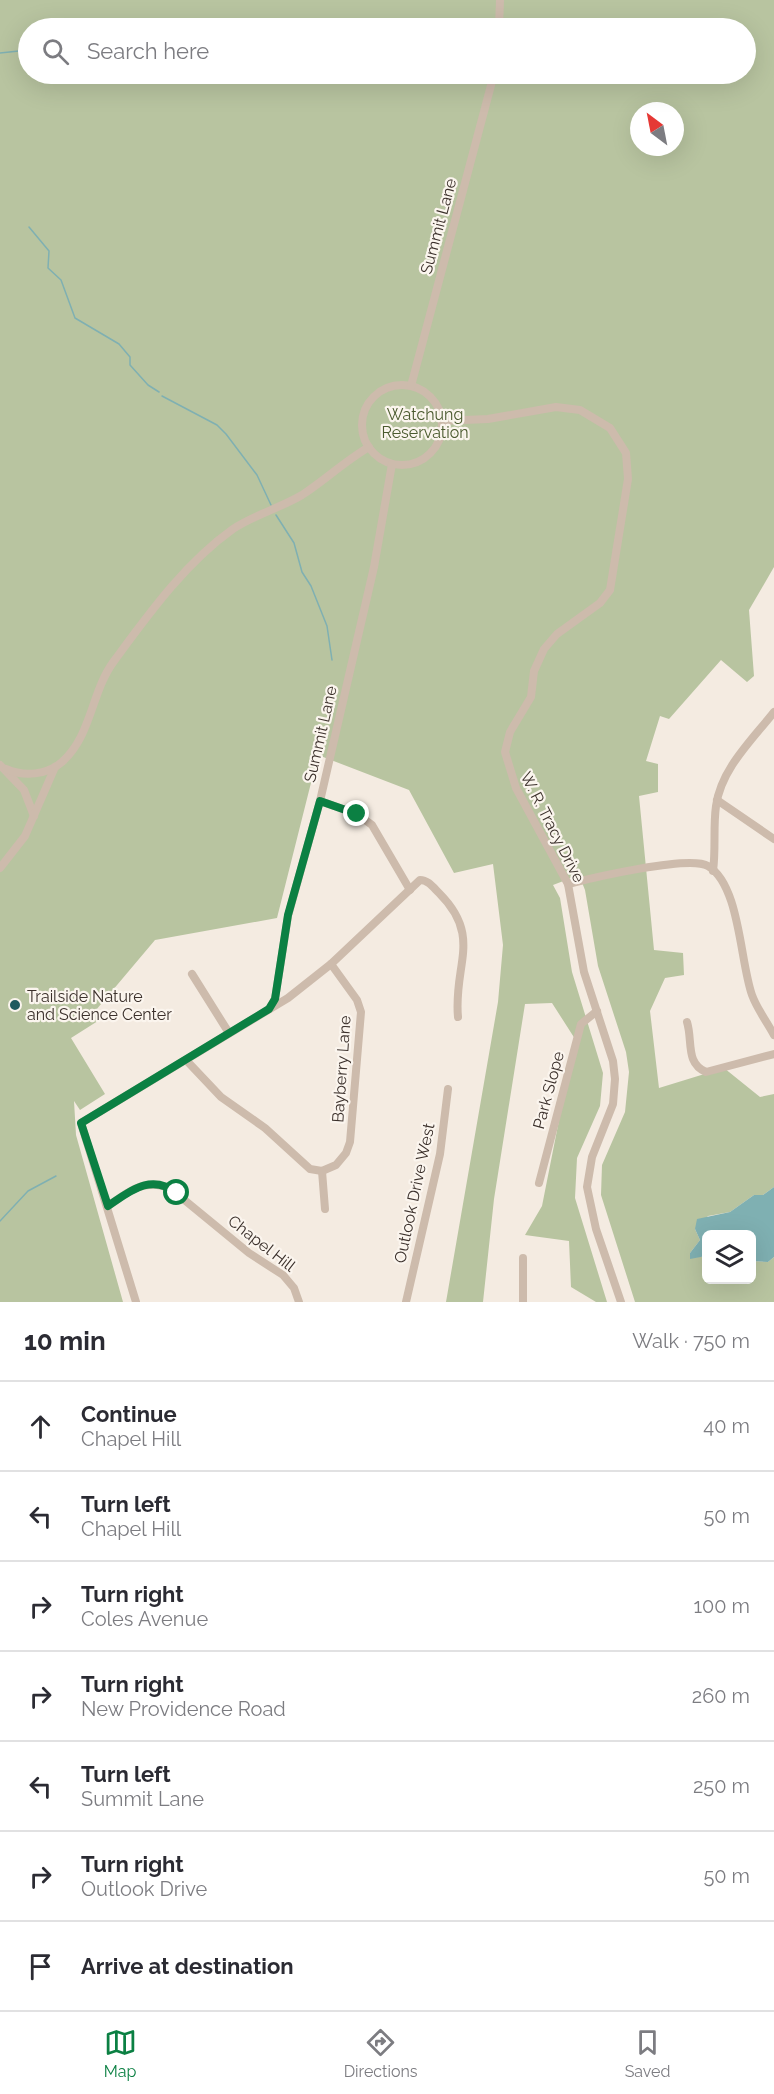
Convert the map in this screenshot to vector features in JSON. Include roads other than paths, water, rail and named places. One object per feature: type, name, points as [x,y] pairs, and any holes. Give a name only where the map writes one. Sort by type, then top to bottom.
[{"type":"street","points":[[499,18],[500,0]]},
{"type":"street","name":"Summit Lane","points":[[411,386],[491,84]]},
{"type":"street","points":[[397,386],[411,386],[432,398],[442,421],[441,434],[428,455],[405,465],[392,464],[375,454],[363,435],[362,421],[373,397],[384,389],[397,386]]},
{"type":"street","name":"W. R. Tracy Drive","points":[[442,421],[476,420],[546,407],[567,407],[595,417],[610,428],[626,453],[628,479],[610,590],[600,603],[557,634],[544,649],[534,670],[531,697],[506,745],[505,758],[512,780],[568,884],[584,972],[611,1054],[615,1087],[610,1112],[592,1157],[587,1187],[596,1229],[621,1302]]},
{"type":"street","points":[[0,868],[19,846],[56,767],[69,754],[83,733],[98,692],[112,664],[191,566],[234,528],[304,493],[369,447]]},
{"type":"street","name":"Summit Lane","points":[[269,1009],[275,999],[288,915],[320,801],[374,567],[392,464]]},
{"type":"street","points":[[713,871],[717,800],[727,775],[773,716]]},
{"type":"street","points":[[3,767],[31,774],[56,767]]},
{"type":"street","points":[[3,767],[24,790],[34,816]]},
{"type":"street","points":[[717,800],[774,839]]},
{"type":"street","points":[[320,801],[357,814],[372,825],[410,890]]},
{"type":"street","points":[[568,884],[622,871],[696,863],[708,866],[727,892],[734,910],[752,995],[774,1035]]},
{"type":"street","points":[[136,1302],[81,1123],[294,994],[331,964],[422,880],[450,905],[462,926],[464,939],[458,1017]]},
{"type":"street","name":"Bayberry Lane","points":[[322,1171],[340,1162],[350,1142],[361,1012],[357,1000],[331,964]]},
{"type":"street","points":[[192,974],[229,1033]]},
{"type":"street","name":"Park Slope","points":[[540,1183],[581,1024],[597,1011]]},
{"type":"street","points":[[687,1023],[692,1059],[697,1067],[706,1072],[774,1054]]},
{"type":"street","points":[[186,1060],[220,1097],[265,1128],[306,1166],[322,1171],[325,1209]]},
{"type":"street","name":"Outlook Drive West","points":[[405,1302],[440,1154],[448,1089]]},
{"type":"street","name":"Chapel Hill","points":[[108,1206],[145,1184],[156,1184],[171,1189],[249,1253],[283,1275],[294,1288],[299,1302]]},
{"type":"street","points":[[522,1302],[523,1258]]},
{"type":"water","points":[[774,1187],[774,1257],[768,1262],[756,1261],[756,1230],[702,1230],[702,1257],[690,1259],[690,1253],[700,1240],[695,1229],[697,1219],[730,1212],[754,1195],[763,1195]]},
{"type":"waterway","points":[[0,53],[18,51]]},
{"type":"waterway","points":[[29,227],[49,251],[48,268],[61,280],[75,318],[119,344],[130,357],[130,365],[148,385],[159,392]]},
{"type":"waterway","points":[[162,396],[217,425],[257,475],[271,505]]},
{"type":"waterway","points":[[276,515],[294,543],[302,572],[311,586],[327,626],[332,660]]},
{"type":"waterway","points":[[0,1221],[28,1191],[56,1176]]},
{"type":"place","name":"Trailside Nature and Science Center","points":[[15,1005]]},
{"type":"park label","name":"Watchung Reservation","points":[[425,423]]}]
